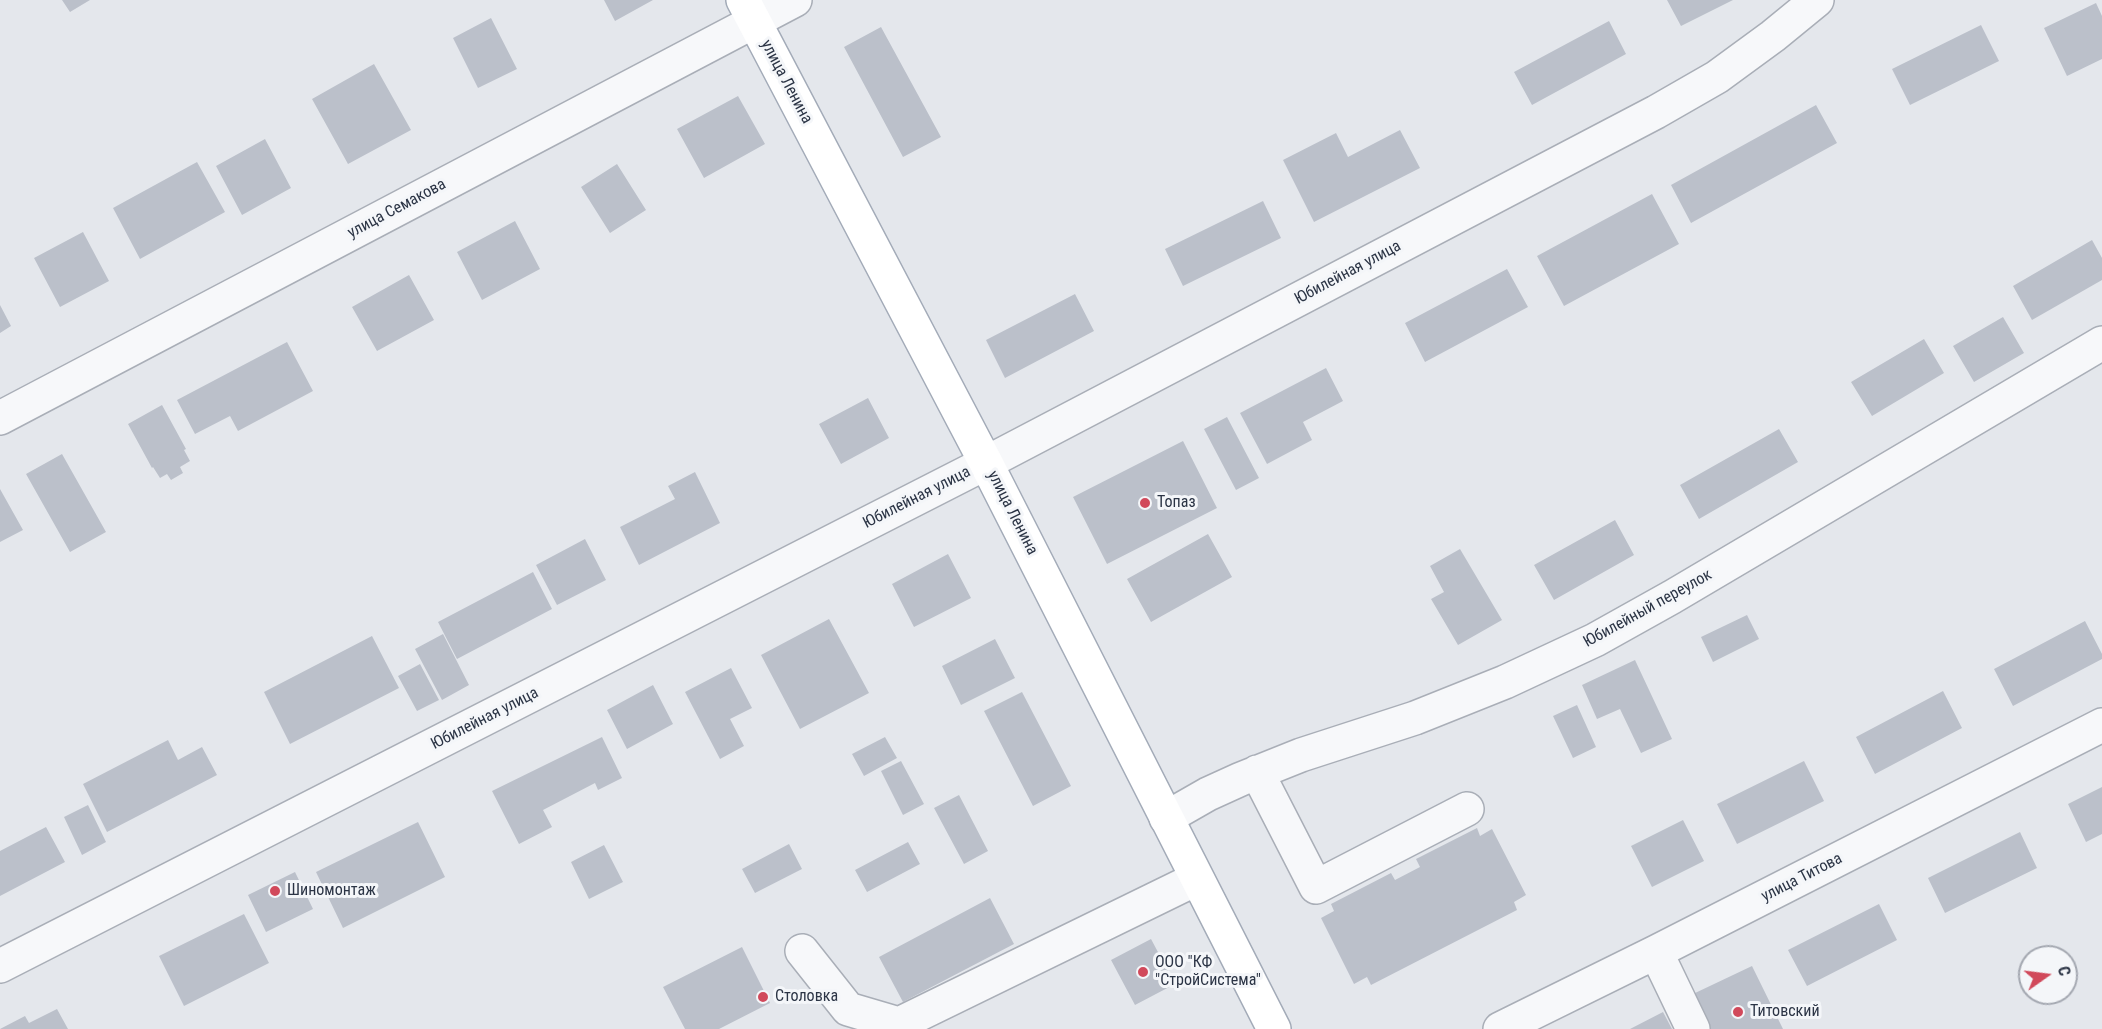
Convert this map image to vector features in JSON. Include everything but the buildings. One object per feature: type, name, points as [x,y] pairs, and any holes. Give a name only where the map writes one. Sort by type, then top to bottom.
[{"type":"main road","name":"улица Ленина","points":[[748,11],[986,463],[1274,1029]]},
{"type":"street","name":"улица Семакова","points":[[0,418],[748,11],[795,0]]},
{"type":"street","name":"Юбилейная улица","points":[[0,966],[986,463],[1656,112],[1717,77],[1817,0]]},
{"type":"street","name":"Юбилейный переулок","points":[[1166,818],[1208,794],[1257,772],[1414,718],[1505,682],[1594,640],[1672,597],[2102,343]]},
{"type":"street","name":"улица Титова","points":[[1500,1029],[2102,725]]},
{"type":"street","points":[[1257,772],[1316,886],[1467,809]]},
{"type":"street","points":[[802,951],[848,1010],[900,1027],[1196,879]]},
{"type":"street","points":[[1656,952],[1693,1029]]},
{"type":"place","name":"Топаз","points":[[1145,503]]},
{"type":"place","name":"Шиномонтаж","points":[[275,891]]},
{"type":"place","name":"ООО \"КФ \"СтройСистема\"","points":[[1143,972]]},
{"type":"place","name":"Столовка","points":[[763,997]]},
{"type":"place","name":"Титовский","points":[[1738,1012]]}]
